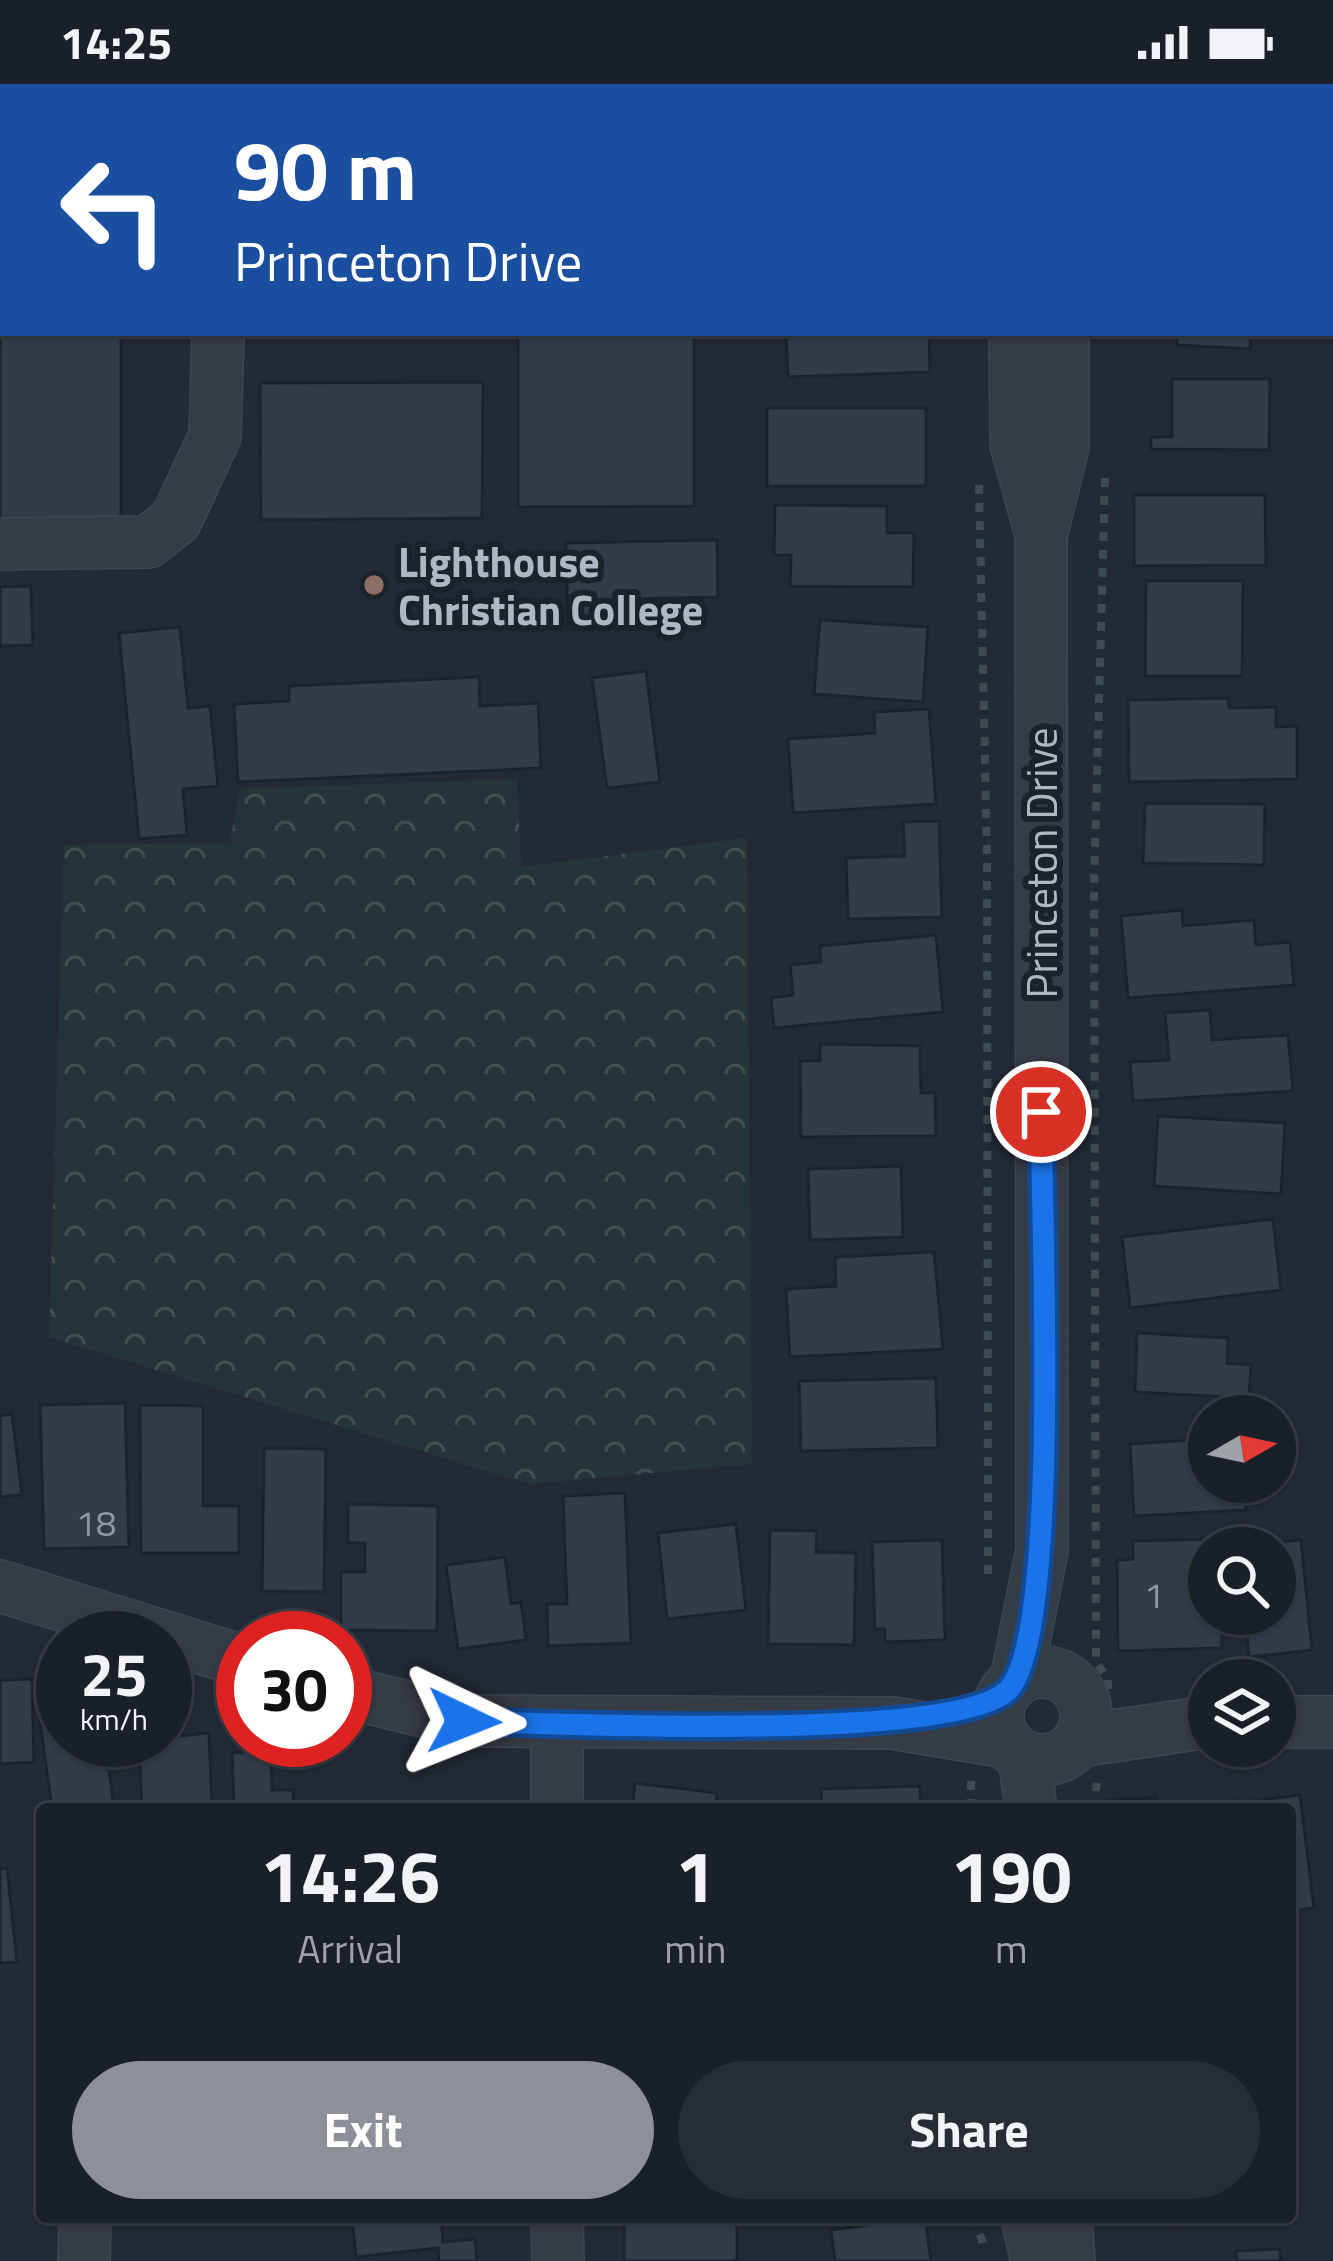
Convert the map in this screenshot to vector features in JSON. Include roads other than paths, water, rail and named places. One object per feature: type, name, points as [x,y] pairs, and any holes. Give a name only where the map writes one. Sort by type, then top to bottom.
[{"type":"street","points":[[0,544],[148,542],[169,529],[215,436],[218,336]]},
{"type":"street","name":"Princeton Drive","points":[[1015,336],[1016,444],[1041,536]]},
{"type":"street","name":"Princeton Drive","points":[[1053,1803],[1042,1550],[1041,536],[1063,446],[1064,336]]},
{"type":"street","points":[[0,1586],[216,1653]]},
{"type":"street","points":[[372,1700],[434,1717],[556,1724],[1188,1722]]},
{"type":"street","name":"Princeton Drive","points":[[1032,1803],[1048,1721]]},
{"type":"street","points":[[1296,1722],[1333,1722]]},
{"type":"street","points":[[556,1724],[556,1803]]},
{"type":"street","points":[[84,2261],[85,2223]]},
{"type":"street","points":[[557,2223],[558,2261]]},
{"type":"street","points":[[1028,2223],[1037,2261]]},
{"type":"street","points":[[1066,2223],[1069,2261]]},
{"type":"place","name":"Lighthouse Christian College","points":[[374,585]]}]
